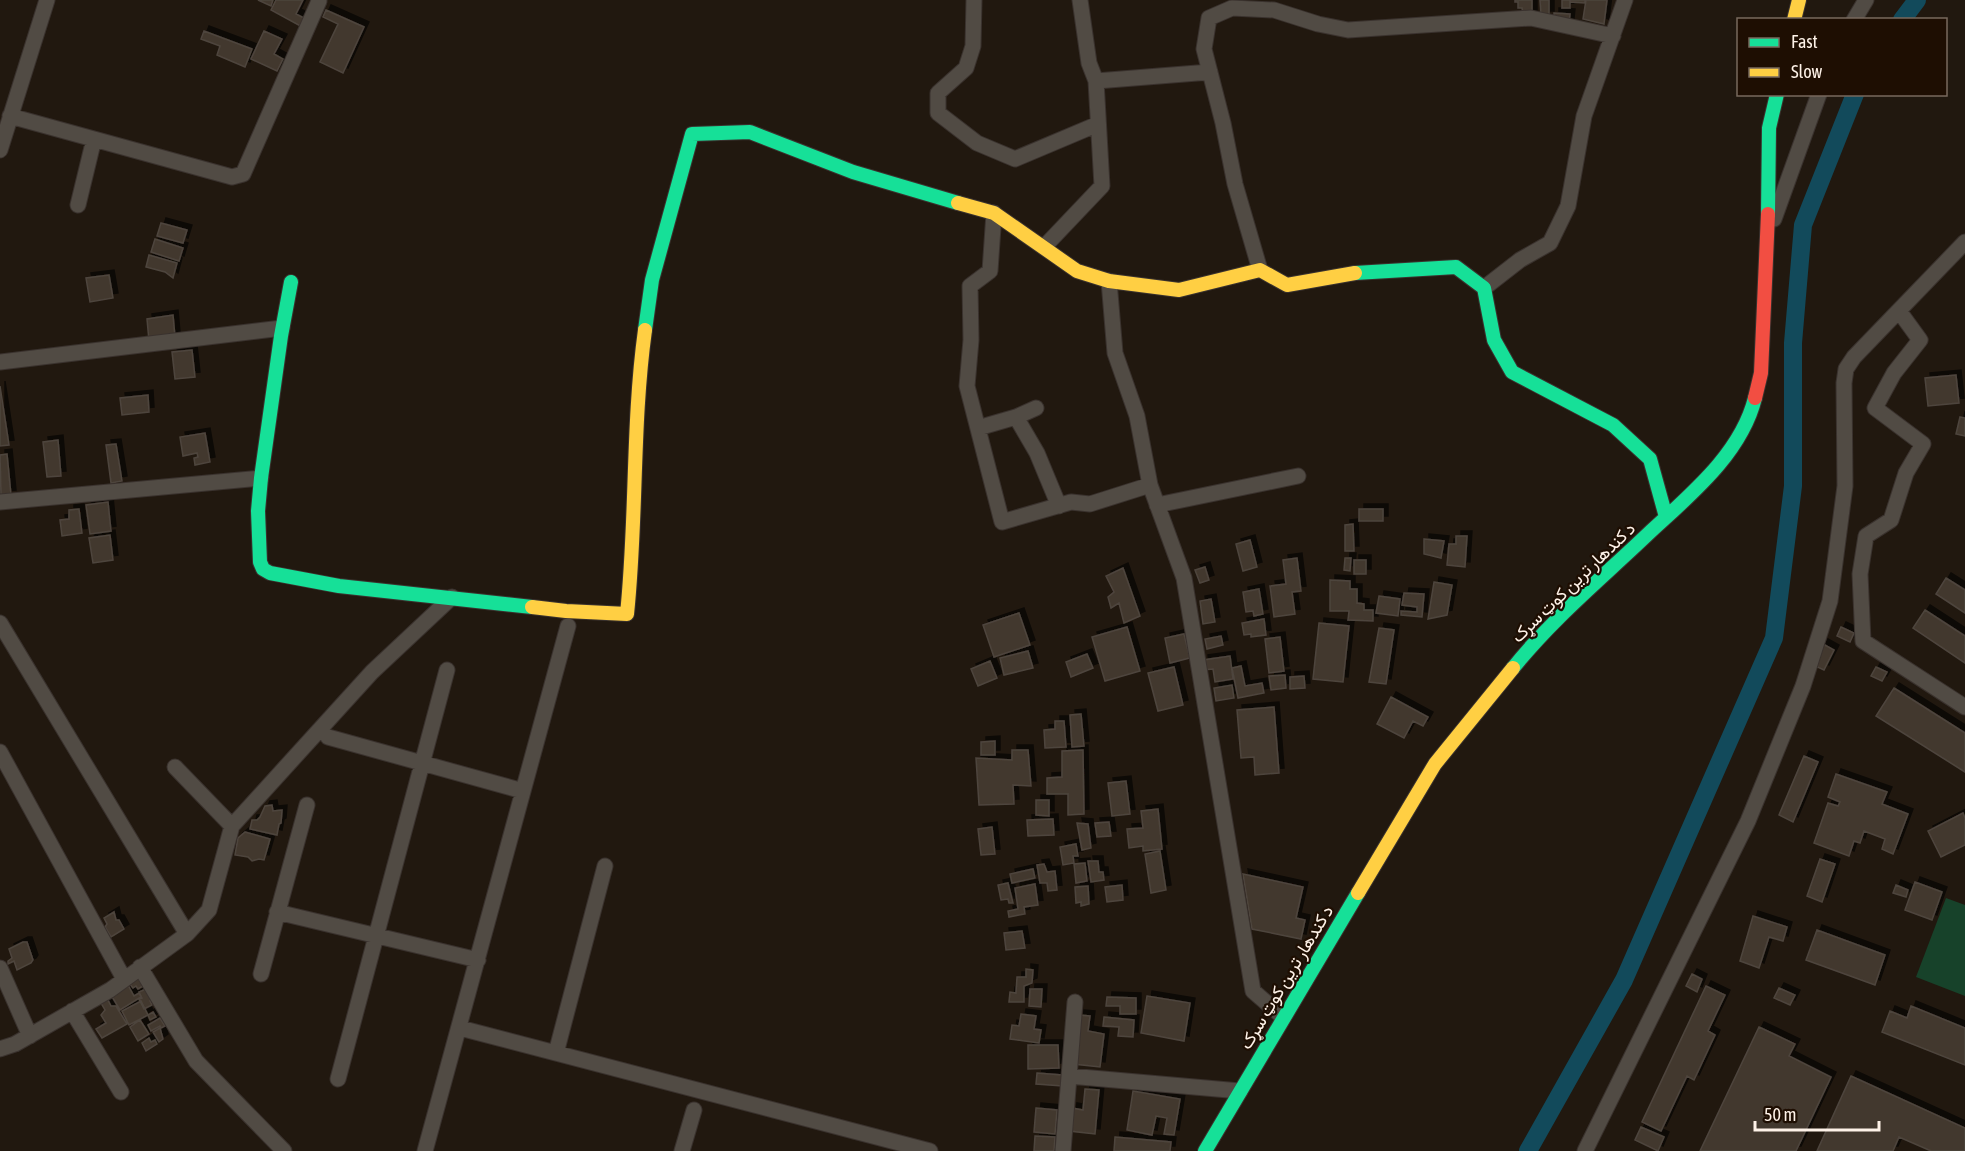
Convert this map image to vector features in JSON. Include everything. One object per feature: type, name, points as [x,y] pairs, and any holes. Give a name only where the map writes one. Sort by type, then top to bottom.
[{"type":"street","points":[[0,150],[6,124],[47,0]]},
{"type":"street","points":[[974,0],[973,46],[966,68],[938,93],[938,112],[976,143],[1015,159],[1098,124]]},
{"type":"street","points":[[1044,248],[1102,186],[1096,81],[1089,63],[1080,0]]},
{"type":"street","points":[[1484,288],[1520,260],[1550,243],[1568,206],[1584,116],[1625,0]]},
{"type":"street","points":[[1794,18],[1799,0]]},
{"type":"street","points":[[1855,18],[1866,0]]},
{"type":"street","points":[[6,124],[94,139],[232,177],[243,174],[318,1]]},
{"type":"street","points":[[1260,270],[1235,184],[1204,49],[1209,18],[1232,8],[1274,10],[1318,24],[1348,30],[1531,18],[1613,36]]},
{"type":"street","points":[[1096,81],[1210,72]]},
{"type":"street","name":"د کندهار ترين کوټ سړک","points":[[1205,1151],[1435,764],[1536,639],[1666,517],[1726,457],[1751,414],[1761,373],[1768,236],[1769,128],[1777,96]]},
{"type":"street","points":[[1768,236],[1817,96]]},
{"type":"street","points":[[291,282],[282,328],[261,478],[258,511],[260,562],[263,569],[270,573],[339,586],[566,611],[627,614],[633,558],[639,375],[652,280],[692,134],[750,132],[853,172],[994,213],[1077,271],[1109,281],[1179,290],[1260,270],[1287,285],[1348,273],[1456,267],[1484,288],[1494,340],[1512,372],[1613,425],[1650,459],[1666,517]]},
{"type":"street","points":[[78,205],[94,139]]},
{"type":"street","points":[[994,213],[990,271],[970,286],[971,340],[967,386],[1002,522],[1071,502],[1090,504],[1150,485]]},
{"type":"street","points":[[1585,1151],[1748,821],[1803,686],[1830,601],[1845,486],[1844,383],[1846,369],[1854,357],[1965,242]]},
{"type":"street","points":[[1109,281],[1115,353],[1137,416],[1150,485],[1184,578],[1253,991],[1283,1017]]},
{"type":"street","points":[[1899,311],[1920,340],[1894,373],[1875,408],[1923,444],[1906,473],[1891,520],[1866,536],[1860,574],[1863,641],[1965,707]]},
{"type":"street","points":[[0,362],[282,328]]},
{"type":"street","points":[[978,428],[1016,417],[1036,408]]},
{"type":"street","points":[[1016,417],[1037,453],[1059,506]]},
{"type":"street","points":[[1157,505],[1298,476]]},
{"type":"street","points":[[0,502],[261,478]]},
{"type":"street","points":[[0,1049],[30,1036],[110,990],[187,934],[209,910],[232,826],[372,672],[452,597]]},
{"type":"street","points":[[0,623],[187,934]]},
{"type":"street","points":[[425,1151],[568,626]]},
{"type":"street","points":[[338,1079],[447,670]]},
{"type":"street","points":[[328,738],[523,791]]},
{"type":"street","points":[[0,752],[124,979]]},
{"type":"street","points":[[175,767],[232,826]]},
{"type":"street","points":[[261,974],[307,805]]},
{"type":"street","points":[[556,1053],[605,866]]},
{"type":"street","points":[[278,912],[478,960]]},
{"type":"street","points":[[140,967],[196,1061],[284,1151]]},
{"type":"street","points":[[0,968],[30,1036]]},
{"type":"street","points":[[1063,1151],[1075,1002]]},
{"type":"street","points":[[72,1011],[121,1092]]},
{"type":"street","points":[[460,1028],[930,1151]]},
{"type":"street","points":[[1069,1076],[1240,1091]]},
{"type":"street","points":[[682,1151],[693,1110]]},
{"type":"green space","points":[[1946,898],[1965,905],[1965,996],[1916,977]]},
{"type":"building","points":[[258,0],[273,0],[271,6]]},
{"type":"building","points":[[276,0],[303,0],[296,14],[308,20],[304,28],[271,10]]},
{"type":"building","points":[[1515,0],[1532,0],[1532,15],[1523,15],[1522,8],[1518,8],[1518,2]]},
{"type":"building","points":[[1540,0],[1549,0],[1549,16],[1541,16]]},
{"type":"building","points":[[1562,0],[1570,0],[1570,8],[1562,8]]},
{"type":"building","points":[[1570,0],[1585,0],[1585,3],[1570,2]]},
{"type":"building","points":[[1586,0],[1607,0],[1604,24],[1583,19]]},
{"type":"building","points":[[326,10],[364,27],[343,73],[320,62],[338,24],[323,17]]},
{"type":"building","points":[[1554,13],[1570,14],[1569,23],[1554,20]]},
{"type":"building","points":[[204,31],[252,49],[245,67],[217,55],[220,46],[201,39]]},
{"type":"building","points":[[264,31],[282,39],[274,54],[283,59],[277,71],[251,59]]},
{"type":"building","points":[[161,223],[187,230],[183,243],[157,236]]},
{"type":"building","points":[[155,239],[183,248],[179,261],[151,252]]},
{"type":"building","points":[[149,255],[177,263],[173,278],[165,272],[146,267]]},
{"type":"building","points":[[109,275],[113,298],[90,302],[86,278]]},
{"type":"building","points":[[173,315],[175,337],[149,341],[147,319]]},
{"type":"building","points":[[192,350],[195,377],[175,379],[172,352]]},
{"type":"building","points":[[1956,375],[1959,403],[1928,406],[1925,378]]},
{"type":"building","points":[[0,386],[9,445],[0,446]]},
{"type":"building","points":[[148,395],[149,412],[122,415],[120,398]]},
{"type":"building","points":[[1960,417],[1965,418],[1965,436],[1956,434]]},
{"type":"building","points":[[205,433],[210,462],[195,465],[194,458],[198,457],[197,453],[183,456],[180,437]]},
{"type":"building","points":[[58,440],[61,476],[47,477],[43,442]]},
{"type":"building","points":[[116,444],[122,481],[111,483],[106,445]]},
{"type":"building","points":[[7,454],[11,495],[1,496],[0,455]]},
{"type":"building","points":[[108,502],[111,531],[90,534],[86,505]]},
{"type":"building","points":[[79,509],[82,533],[62,536],[60,520],[69,519],[69,510]]},
{"type":"building","points":[[1359,509],[1383,509],[1383,521],[1359,521]]},
{"type":"building","points":[[1353,524],[1354,551],[1345,551],[1345,525]]},
{"type":"building","points":[[110,535],[113,560],[93,563],[89,538]]},
{"type":"building","points":[[1456,536],[1467,536],[1465,567],[1447,565],[1449,544],[1456,544]]},
{"type":"building","points":[[1424,539],[1444,541],[1441,558],[1424,554]]},
{"type":"building","points":[[1250,540],[1257,567],[1243,571],[1236,544]]},
{"type":"building","points":[[1297,558],[1301,591],[1292,592],[1295,614],[1274,617],[1270,586],[1286,584],[1283,560]]},
{"type":"building","points":[[1345,558],[1351,558],[1350,571],[1344,570]]},
{"type":"building","points":[[1354,560],[1366,560],[1366,574],[1354,574]]},
{"type":"building","points":[[1205,567],[1209,580],[1200,583],[1195,570]]},
{"type":"building","points":[[1123,568],[1140,616],[1124,623],[1119,603],[1111,608],[1108,597],[1114,592],[1106,576]]},
{"type":"building","points":[[1946,578],[1965,590],[1965,613],[1936,594]]},
{"type":"building","points":[[1330,580],[1350,581],[1350,589],[1357,589],[1357,603],[1364,604],[1364,610],[1373,610],[1373,621],[1348,620],[1349,611],[1330,611]]},
{"type":"building","points":[[1434,582],[1452,585],[1447,615],[1428,619]]},
{"type":"building","points":[[1259,589],[1263,614],[1254,616],[1253,611],[1246,612],[1243,592]]},
{"type":"building","points":[[1404,593],[1424,594],[1422,617],[1401,615],[1401,611],[1417,612],[1417,607],[1402,605]]},
{"type":"building","points":[[1379,596],[1400,599],[1398,616],[1376,613]]},
{"type":"building","points":[[1211,599],[1215,622],[1203,624],[1200,601]]},
{"type":"building","points":[[1925,610],[1965,636],[1965,663],[1913,628]]},
{"type":"building","points":[[1019,613],[1030,645],[994,657],[983,625]]},
{"type":"building","points":[[1264,619],[1266,635],[1251,637],[1251,634],[1244,635],[1242,623]]},
{"type":"building","points":[[1319,623],[1349,626],[1343,682],[1313,679]]},
{"type":"building","points":[[1127,627],[1140,671],[1105,681],[1092,637]]},
{"type":"building","points":[[1841,627],[1854,633],[1850,642],[1837,636]]},
{"type":"building","points":[[1379,628],[1394,630],[1386,684],[1369,682]]},
{"type":"building","points":[[1184,634],[1190,658],[1170,663],[1165,638]]},
{"type":"building","points":[[1221,636],[1223,645],[1207,649],[1205,639]]},
{"type":"building","points":[[1280,637],[1284,671],[1269,673],[1265,639]]},
{"type":"building","points":[[1823,644],[1834,650],[1824,670],[1813,665]]},
{"type":"building","points":[[1028,651],[1033,668],[1004,675],[1000,658]]},
{"type":"building","points":[[1087,654],[1093,668],[1071,677],[1066,662]]},
{"type":"building","points":[[1230,656],[1233,679],[1215,682],[1213,669],[1204,670],[1203,660]]},
{"type":"building","points":[[990,661],[997,678],[978,686],[971,669]]},
{"type":"building","points":[[1241,666],[1245,686],[1262,683],[1264,693],[1238,698],[1232,668]]},
{"type":"building","points":[[1174,667],[1183,705],[1158,711],[1148,673]]},
{"type":"building","points":[[1876,667],[1887,672],[1882,681],[1871,676]]},
{"type":"building","points":[[1285,675],[1286,688],[1271,690],[1269,676]]},
{"type":"building","points":[[1304,676],[1305,688],[1290,689],[1290,677]]},
{"type":"building","points":[[1232,685],[1234,698],[1216,701],[1214,688]]},
{"type":"building","points":[[1894,688],[1965,733],[1965,772],[1876,716]]},
{"type":"building","points":[[1391,697],[1428,717],[1423,726],[1413,721],[1404,738],[1377,724]]},
{"type":"building","points":[[1274,707],[1279,773],[1255,775],[1254,757],[1241,758],[1237,710]]},
{"type":"building","points":[[1081,714],[1084,746],[1072,747],[1070,715]]},
{"type":"building","points":[[1055,721],[1064,721],[1066,747],[1045,748],[1044,730],[1055,729]]},
{"type":"building","points":[[995,741],[995,755],[981,755],[981,742]]},
{"type":"building","points":[[1012,750],[1028,750],[1031,786],[1013,785],[1014,804],[979,805],[976,758],[1012,760]]},
{"type":"building","points":[[1083,750],[1084,814],[1068,815],[1068,794],[1047,794],[1047,778],[1062,777],[1062,751]]},
{"type":"building","points":[[1804,756],[1818,762],[1793,822],[1779,815]]},
{"type":"building","points":[[1836,774],[1887,792],[1882,804],[1908,814],[1893,854],[1882,849],[1885,839],[1864,831],[1860,843],[1854,841],[1849,856],[1814,843],[1828,803],[1838,806],[1840,802],[1828,797]]},
{"type":"building","points":[[1126,781],[1130,814],[1112,816],[1108,783]]},
{"type":"building","points":[[1036,800],[1049,800],[1049,816],[1036,815]]},
{"type":"building","points":[[272,805],[273,811],[282,810],[277,835],[250,829],[252,820],[260,817],[265,806]]},
{"type":"building","points":[[1158,809],[1162,849],[1143,851],[1143,846],[1129,848],[1127,829],[1143,828],[1141,811]]},
{"type":"building","points":[[1963,813],[1965,845],[1941,857],[1928,831]]},
{"type":"building","points":[[1053,819],[1054,835],[1028,836],[1027,820]]},
{"type":"building","points":[[1109,822],[1111,836],[1097,837],[1095,823]]},
{"type":"building","points":[[1077,823],[1088,824],[1091,848],[1082,850]]},
{"type":"building","points":[[992,827],[995,854],[981,855],[978,829]]},
{"type":"building","points":[[245,832],[270,839],[264,860],[252,861],[248,857],[235,855],[238,838]]},
{"type":"building","points":[[1076,844],[1078,856],[1073,856],[1074,863],[1063,865],[1060,847]]},
{"type":"building","points":[[1160,851],[1166,890],[1151,893],[1145,854]]},
{"type":"building","points":[[1820,859],[1835,864],[1822,902],[1807,896]]},
{"type":"building","points":[[1088,861],[1098,861],[1099,872],[1103,872],[1104,880],[1091,882]]},
{"type":"building","points":[[1085,863],[1087,881],[1076,883],[1074,864]]},
{"type":"building","points":[[1044,864],[1047,872],[1055,871],[1057,890],[1048,891],[1047,883],[1040,883],[1037,865]]},
{"type":"building","points":[[1033,869],[1035,878],[1012,883],[1010,874]]},
{"type":"building","points":[[1243,874],[1303,887],[1296,918],[1305,920],[1301,939],[1252,929]]},
{"type":"building","points":[[1915,882],[1942,892],[1932,920],[1905,910]]},
{"type":"building","points":[[1008,883],[1013,903],[1009,903],[1008,899],[1001,900],[998,885]]},
{"type":"building","points":[[1035,884],[1038,905],[1024,907],[1025,914],[1009,917],[1008,911],[1018,909],[1015,888]]},
{"type":"building","points":[[1122,885],[1123,900],[1107,902],[1105,887]]},
{"type":"building","points":[[1896,885],[1908,890],[1906,897],[1893,893]]},
{"type":"building","points":[[1088,886],[1089,904],[1081,906],[1081,902],[1076,903],[1075,887]]},
{"type":"building","points":[[114,912],[116,920],[119,920],[124,929],[111,937],[105,927],[107,924],[104,918]]},
{"type":"building","points":[[1753,916],[1787,927],[1783,941],[1769,937],[1759,968],[1740,961]]},
{"type":"building","points":[[1817,930],[1885,955],[1875,985],[1806,960]]},
{"type":"building","points":[[1022,931],[1025,948],[1006,950],[1004,933]]},
{"type":"building","points":[[27,942],[33,960],[17,970],[14,961],[8,964],[12,958],[9,949]]},
{"type":"building","points":[[1026,969],[1033,970],[1032,983],[1024,986],[1024,1002],[1009,1002],[1010,992],[1016,993],[1017,977],[1026,977]]},
{"type":"building","points":[[1692,974],[1702,979],[1697,992],[1686,986]]},
{"type":"building","points":[[137,977],[143,986],[138,989],[136,986],[133,988],[129,983]]},
{"type":"building","points":[[128,985],[134,996],[139,993],[141,997],[120,1010],[111,995]]},
{"type":"building","points":[[1706,986],[1725,995],[1708,1031],[1715,1035],[1694,1080],[1687,1076],[1661,1131],[1642,1122]]},
{"type":"building","points":[[148,988],[153,998],[150,1001],[152,1005],[144,1009],[139,999],[142,998],[139,992]]},
{"type":"building","points":[[1779,988],[1795,995],[1790,1005],[1774,998]]},
{"type":"building","points":[[1030,989],[1042,989],[1041,1007],[1029,1006]]},
{"type":"building","points":[[1147,996],[1190,1003],[1184,1041],[1141,1033]]},
{"type":"building","points":[[1107,997],[1136,998],[1136,1014],[1120,1014],[1120,1006],[1106,1006]]},
{"type":"building","points":[[108,1000],[111,1006],[116,1006],[127,1024],[102,1038],[96,1029],[106,1023],[101,1015],[105,1010],[101,1003]]},
{"type":"building","points":[[141,1001],[148,1015],[129,1025],[122,1011]]},
{"type":"building","points":[[1911,1006],[1965,1028],[1965,1065],[1882,1032],[1890,1011],[1907,1018]]},
{"type":"building","points":[[153,1012],[156,1017],[150,1020],[148,1015]]},
{"type":"building","points":[[1021,1014],[1036,1016],[1034,1029],[1041,1030],[1039,1043],[1010,1039],[1012,1025],[1019,1026]]},
{"type":"building","points":[[1079,1015],[1090,1016],[1088,1031],[1104,1034],[1100,1067],[1073,1064]]},
{"type":"building","points":[[1104,1017],[1134,1020],[1133,1037],[1118,1036],[1119,1027],[1103,1026]]},
{"type":"building","points":[[160,1018],[165,1026],[151,1031],[148,1025]]},
{"type":"building","points":[[140,1020],[149,1034],[138,1041],[130,1027]]},
{"type":"building","points":[[1759,1027],[1795,1044],[1789,1056],[1831,1077],[1796,1151],[1700,1151]]},
{"type":"building","points":[[160,1028],[163,1039],[159,1042],[153,1032]]},
{"type":"building","points":[[149,1038],[151,1042],[155,1040],[157,1044],[146,1051],[142,1043]]},
{"type":"building","points":[[1028,1045],[1058,1045],[1059,1068],[1028,1069]]},
{"type":"building","points":[[1037,1073],[1062,1075],[1062,1086],[1036,1084]]},
{"type":"building","points":[[1851,1076],[1965,1128],[1965,1151],[1931,1151],[1899,1137],[1893,1151],[1817,1151]]},
{"type":"building","points":[[1085,1089],[1099,1090],[1095,1134],[1069,1131],[1072,1108],[1083,1110]]},
{"type":"building","points":[[1133,1091],[1180,1099],[1174,1135],[1164,1134],[1167,1118],[1156,1116],[1152,1135],[1127,1130]]},
{"type":"building","points":[[1036,1108],[1057,1110],[1055,1134],[1034,1132]]},
{"type":"building","points":[[1641,1127],[1664,1137],[1658,1151],[1635,1140]]},
{"type":"building","points":[[1035,1136],[1055,1137],[1054,1151],[1034,1151]]},
{"type":"building","points":[[1115,1137],[1171,1142],[1170,1151],[1114,1151]]},
{"type":"waterway","points":[[1904,18],[1917,0]]},
{"type":"waterway","points":[[1528,1151],[1624,980],[1774,638],[1793,486],[1793,343],[1803,225],[1854,96]]},
{"type":"traffic: fast","points":[[1768,214],[1769,128],[1777,96]]},
{"type":"traffic: fast","points":[[645,330],[652,280],[692,134],[750,132],[853,172],[958,203]]},
{"type":"traffic: fast","points":[[1355,273],[1456,267],[1484,288],[1494,340],[1512,372],[1613,425],[1650,459],[1666,517]]},
{"type":"traffic: fast","points":[[291,282],[261,478],[258,511],[260,562],[263,569],[270,573],[339,586],[532,607]]},
{"type":"traffic: fast","points":[[1513,668],[1561,615],[1681,504],[1712,472],[1738,437],[1755,398]]},
{"type":"traffic: fast","points":[[1205,1151],[1358,893]]},
{"type":"traffic: slow","points":[[1794,18],[1799,0]]},
{"type":"traffic: slow","points":[[958,203],[994,213],[1077,271],[1109,281],[1179,290],[1260,270],[1287,285],[1355,273]]},
{"type":"traffic: slow","points":[[532,607],[627,614],[638,401],[645,330]]},
{"type":"traffic: slow","points":[[1358,893],[1435,764],[1513,668]]},
{"type":"traffic: jam","points":[[1755,398],[1761,373],[1768,214]]}]
